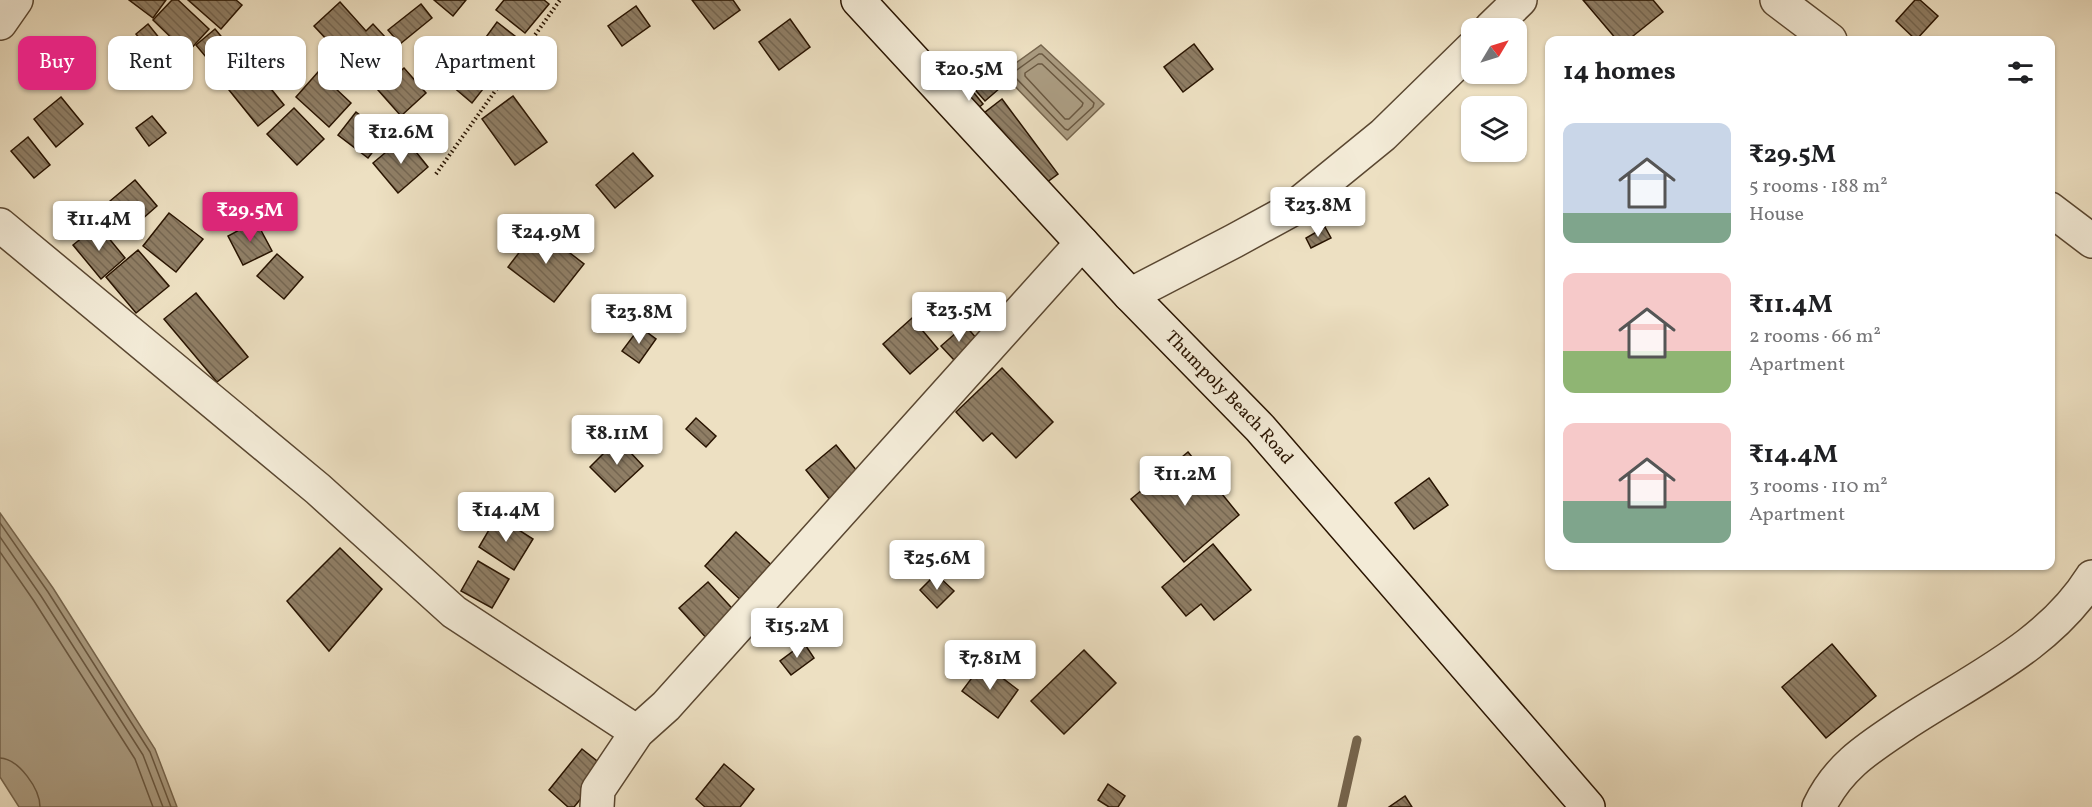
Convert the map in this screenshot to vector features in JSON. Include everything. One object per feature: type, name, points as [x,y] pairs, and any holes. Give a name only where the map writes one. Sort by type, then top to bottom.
[{"type":"street","points":[[0,24],[16,0]]},
{"type":"street","name":"Thumpoly Beach Road","points":[[858,0],[1130,295],[1260,428],[1588,807]]},
{"type":"street","points":[[1501,18],[1520,0]]},
{"type":"street","points":[[1778,0],[1825,36]]},
{"type":"street","points":[[1130,295],[1291,210],[1383,135],[1461,59]]},
{"type":"street","points":[[2055,213],[2092,241]]},
{"type":"street","points":[[0,225],[318,489],[454,612],[637,732]]},
{"type":"street","points":[[597,807],[597,790],[637,732],[666,706],[1082,243]]},
{"type":"street","points":[[1819,807],[1827,790],[1858,755],[2024,649],[2061,616],[2091,581]]},
{"type":"path","points":[[436,174],[560,0]]},
{"type":"water","points":[[1041,45],[1104,104],[1067,140],[1002,73]]},
{"type":"water","points":[[0,513],[53,588],[155,749],[177,807],[19,807],[0,777]]},
{"type":"building","points":[[129,0],[166,0],[153,18]]},
{"type":"building","points":[[172,0],[178,0],[209,29],[193,46],[193,36],[169,36],[153,20]]},
{"type":"building","points":[[188,0],[236,0],[242,5],[221,29]]},
{"type":"building","points":[[434,0],[466,0],[453,16]]},
{"type":"building","points":[[504,0],[544,0],[549,4],[525,33],[496,10]]},
{"type":"building","points":[[692,0],[733,0],[740,10],[714,29]]},
{"type":"building","points":[[1583,0],[1653,0],[1663,12],[1633,36],[1614,36]]},
{"type":"building","points":[[1915,0],[1920,0],[1938,16],[1920,36],[1912,36],[1896,21]]},
{"type":"building","points":[[340,2],[366,31],[373,24],[384,36],[323,36],[314,26]]},
{"type":"building","points":[[421,4],[432,18],[402,42],[402,36],[393,36],[388,30]]},
{"type":"building","points":[[636,6],[650,26],[622,46],[608,26]]},
{"type":"building","points":[[790,19],[810,47],[779,70],[759,42]]},
{"type":"building","points":[[497,22],[515,36],[487,36]]},
{"type":"building","points":[[148,24],[158,36],[138,36],[136,34]]},
{"type":"building","points":[[215,29],[221,36],[207,36]]},
{"type":"building","points":[[205,37],[205,56],[196,45]]},
{"type":"building","points":[[1194,44],[1213,69],[1183,92],[1164,67]]},
{"type":"building","points":[[404,68],[414,79],[414,90],[423,90],[426,93],[401,116],[378,90],[402,90],[402,70]]},
{"type":"building","points":[[318,72],[318,90],[337,90],[351,103],[329,127],[296,97],[302,90],[306,90],[306,86]]},
{"type":"building","points":[[987,72],[1000,88],[985,101],[971,85]]},
{"type":"building","points":[[970,88],[983,104],[968,117],[954,101]]},
{"type":"building","points":[[229,90],[272,90],[284,105],[258,126]]},
{"type":"building","points":[[457,90],[482,90],[472,103]]},
{"type":"building","points":[[513,96],[547,142],[515,165],[482,119]]},
{"type":"building","points":[[61,97],[83,124],[56,147],[34,119]]},
{"type":"building","points":[[1002,99],[1058,174],[1039,188],[984,113]]},
{"type":"building","points":[[294,108],[324,139],[297,165],[267,134]]},
{"type":"building","points":[[356,112],[386,135],[368,158],[338,135]]},
{"type":"building","points":[[152,116],[166,133],[149,146],[136,128]]},
{"type":"building","points":[[28,137],[50,165],[34,178],[11,151]]},
{"type":"building","points":[[404,137],[428,167],[398,193],[373,163]]},
{"type":"building","points":[[633,153],[653,176],[615,208],[596,185]]},
{"type":"building","points":[[135,180],[157,206],[132,228],[110,201]]},
{"type":"building","points":[[169,213],[203,239],[176,272],[143,246]]},
{"type":"building","points":[[256,221],[272,251],[243,265],[228,236]]},
{"type":"building","points":[[98,225],[125,258],[101,279],[73,245]]},
{"type":"building","points":[[1325,227],[1331,238],[1311,248],[1306,238]]},
{"type":"building","points":[[538,228],[584,264],[554,302],[508,267]]},
{"type":"building","points":[[138,250],[169,286],[136,313],[106,277]]},
{"type":"building","points":[[277,254],[303,277],[284,299],[257,276]]},
{"type":"building","points":[[196,293],[248,357],[217,382],[164,319]]},
{"type":"building","points":[[912,318],[938,349],[910,374],[883,344]]},
{"type":"building","points":[[965,325],[977,339],[954,360],[941,346]]},
{"type":"building","points":[[640,327],[656,339],[639,363],[622,351]]},
{"type":"building","points":[[1002,368],[1053,422],[1016,458],[992,433],[983,441],[956,412]]},
{"type":"building","points":[[696,418],[716,436],[706,447],[686,429]]},
{"type":"building","points":[[618,439],[643,466],[615,492],[590,467]]},
{"type":"building","points":[[836,445],[861,476],[831,501],[806,470]]},
{"type":"building","points":[[1188,452],[1239,515],[1184,562],[1131,499]]},
{"type":"building","points":[[1429,478],[1448,505],[1414,529],[1395,503]]},
{"type":"building","points":[[497,516],[533,539],[514,570],[479,547]]},
{"type":"building","points":[[736,532],[779,572],[747,606],[705,566]]},
{"type":"building","points":[[1213,544],[1251,590],[1214,620],[1201,604],[1186,616],[1162,587]]},
{"type":"building","points":[[340,548],[382,589],[329,651],[287,601]]},
{"type":"building","points":[[478,561],[509,579],[492,608],[461,591]]},
{"type":"building","points":[[936,574],[954,591],[937,608],[920,590]]},
{"type":"building","points":[[708,582],[739,616],[710,642],[679,608]]},
{"type":"building","points":[[804,643],[814,658],[791,675],[780,661]]},
{"type":"building","points":[[1832,644],[1876,696],[1826,738],[1782,687]]},
{"type":"building","points":[[1084,650],[1116,683],[1064,734],[1031,701]]},
{"type":"building","points":[[983,663],[1018,690],[998,718],[962,691]]},
{"type":"building","points":[[582,749],[606,768],[574,807],[568,807],[549,790]]},
{"type":"building","points":[[724,764],[754,789],[740,807],[705,807],[696,799]]},
{"type":"building","points":[[1108,784],[1125,796],[1118,807],[1109,807],[1098,800]]},
{"type":"building","points":[[1405,796],[1412,807],[1389,807]]},
{"type":"waterway","points":[[1342,807],[1357,740]]}]
